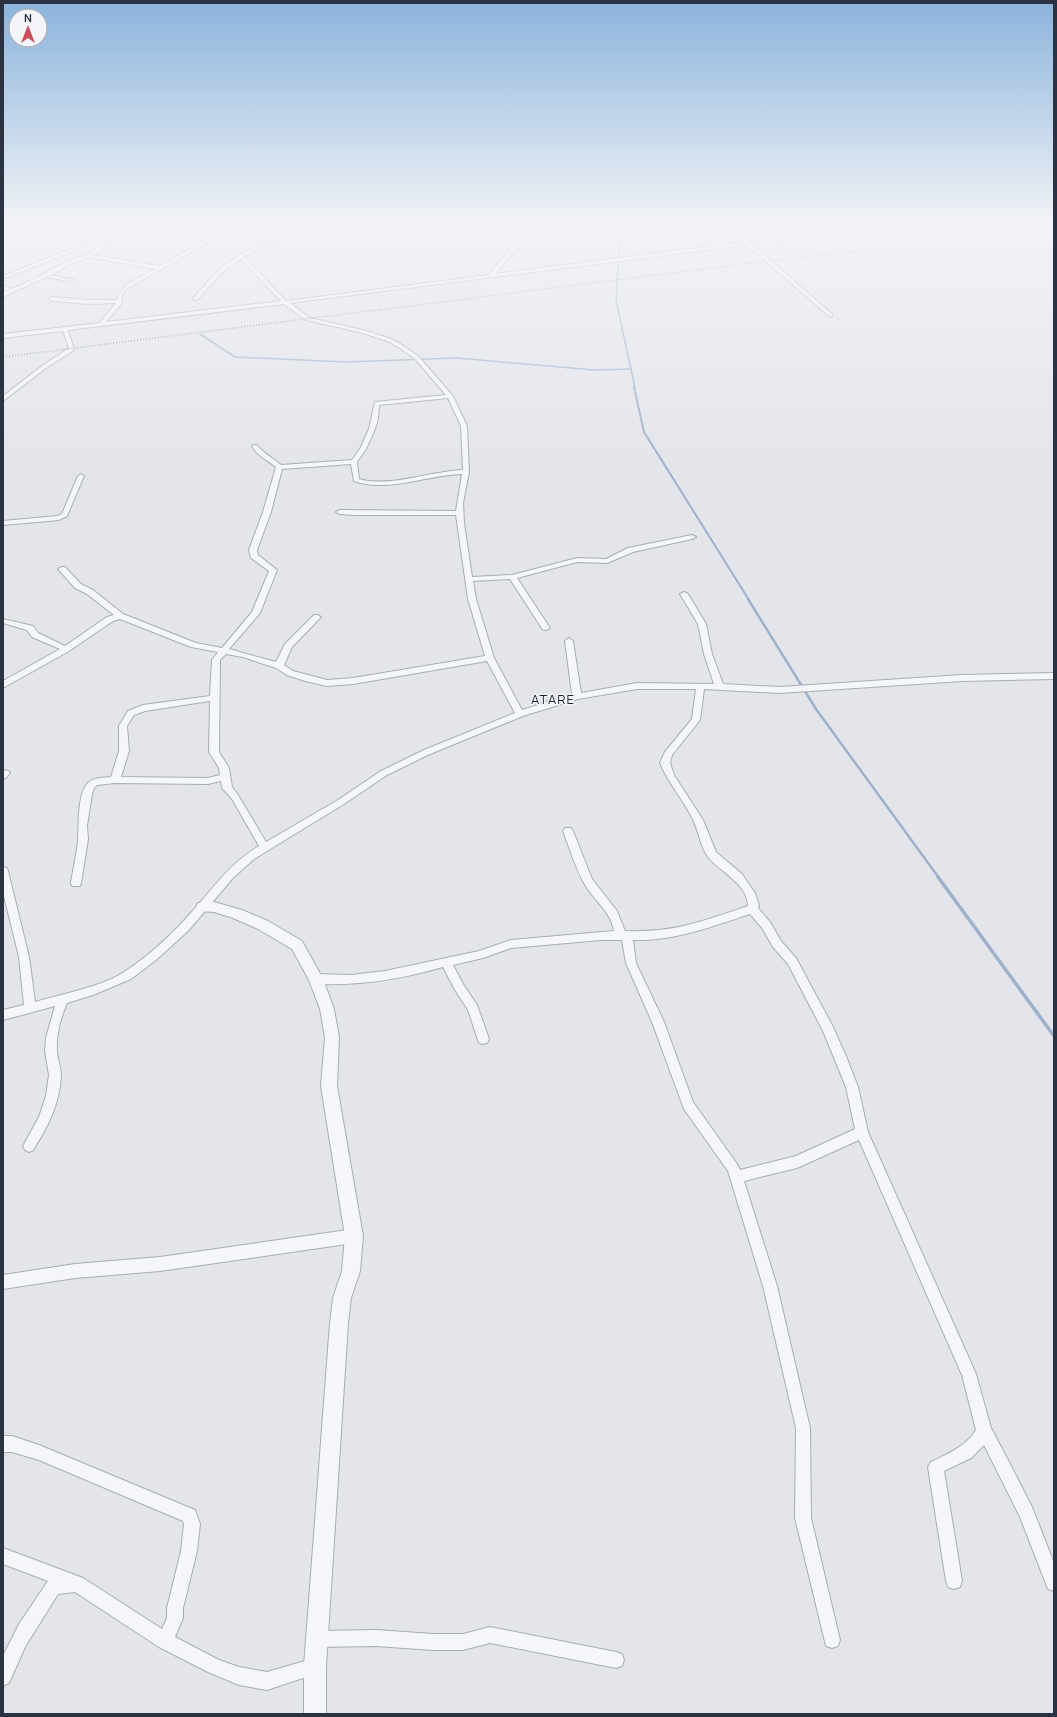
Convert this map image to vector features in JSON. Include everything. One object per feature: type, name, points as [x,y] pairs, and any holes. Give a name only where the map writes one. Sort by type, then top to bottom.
[{"type":"street","points":[[101,325],[116,305]]},
{"type":"street","points":[[3,336],[259,305]]},
{"type":"street","points":[[288,305],[308,319],[365,332],[389,340],[402,347],[425,366],[450,396],[464,426],[466,472],[460,503],[460,523],[472,599],[490,658],[520,714]]},
{"type":"street","points":[[818,305],[830,315]]},
{"type":"street","points":[[3,399],[44,367],[72,349],[65,329]]},
{"type":"street","points":[[255,446],[259,453],[268,456],[279,467],[354,462],[363,450],[375,420],[377,403],[450,396]]},
{"type":"street","points":[[354,462],[356,480],[361,483],[382,483],[432,475],[466,472]]},
{"type":"street","points":[[264,847],[235,797],[227,788],[224,768],[214,752],[214,698],[216,660],[256,613],[273,570],[254,556],[253,550],[267,512],[279,467]]},
{"type":"street","points":[[3,523],[59,518],[65,515],[81,476]]},
{"type":"street","points":[[340,512],[392,514],[461,513]]},
{"type":"street","points":[[469,578],[512,577],[577,560],[608,562],[631,550],[692,537]]},
{"type":"street","points":[[62,569],[78,586],[90,592],[120,616],[194,645],[244,655],[279,666],[290,673],[327,683],[358,680],[490,658]]},
{"type":"street","points":[[512,577],[546,628]]},
{"type":"street","points":[[684,594],[702,624],[708,654],[720,688]]},
{"type":"street","points":[[3,685],[66,649],[110,619],[120,616]]},
{"type":"street","points":[[279,666],[288,646],[317,616]]},
{"type":"street","points":[[3,622],[30,628],[35,635],[66,649]]},
{"type":"street","points":[[569,642],[577,696]]},
{"type":"street","points":[[3,1015],[89,992],[127,976],[152,957],[203,907],[228,876],[250,856],[341,802],[384,773],[428,752],[520,714],[577,696],[637,686],[701,686],[775,690],[872,685],[962,678],[1054,676]]},
{"type":"street","points":[[701,686],[698,696],[696,720],[668,754],[665,763],[670,776],[698,820],[712,854],[738,877],[751,896],[754,905],[752,909]]},
{"type":"street","points":[[115,780],[124,751],[123,726],[131,713],[143,708],[214,698]]},
{"type":"street","points":[[76,883],[83,839],[82,826],[87,794],[90,786],[95,782],[115,780],[208,781],[225,777]]},
{"type":"street","points":[[568,831],[591,886],[602,898],[619,924],[624,936],[631,963],[658,1022],[688,1106],[733,1168],[736,1177],[770,1286],[803,1428],[803,1518],[832,1640]]},
{"type":"street","points":[[3,871],[24,957],[30,1008]]},
{"type":"street","points":[[203,907],[214,907],[237,914],[263,925],[297,945],[316,979],[327,1009],[332,1037],[329,1086],[354,1236],[351,1271],[342,1298],[339,1323],[315,1666],[315,1714]]},
{"type":"street","points":[[316,979],[346,980],[391,976],[482,954],[509,945],[542,940],[611,935],[660,935],[688,931],[715,923],[752,909]]},
{"type":"street","points":[[752,909],[766,925],[777,944],[792,961],[828,1029],[852,1087],[862,1132],[969,1374],[984,1431],[1004,1467],[1026,1513],[1054,1583]]},
{"type":"street","points":[[446,962],[472,1008],[483,1039]]},
{"type":"street","points":[[29,1146],[44,1123],[51,1106],[55,1073],[51,1050],[52,1034],[63,1000]]},
{"type":"street","points":[[736,1177],[797,1162],[862,1132]]},
{"type":"street","points":[[3,1282],[75,1271],[160,1264],[354,1236]]},
{"type":"street","points":[[954,1581],[936,1467],[966,1452],[976,1444],[984,1431]]},
{"type":"street","points":[[3,1444],[12,1444],[39,1453],[189,1516],[192,1524],[189,1551],[175,1608],[175,1618],[165,1641]]},
{"type":"street","points":[[3,1556],[77,1584],[165,1641],[214,1666],[246,1677],[267,1681],[315,1666]]},
{"type":"street","points":[[3,1677],[7,1666],[26,1630],[54,1586],[77,1584]]},
{"type":"street","points":[[317,1639],[376,1638],[433,1642],[463,1642],[490,1635],[616,1660]]},
{"type":"waterway","points":[[617,305],[631,369]]},
{"type":"waterway","points":[[200,334],[235,357],[345,362],[457,358],[594,370],[631,369]]},
{"type":"waterway","points":[[631,369],[635,388]]},
{"type":"waterway","points":[[634,387],[644,432],[749,600]]},
{"type":"waterway","points":[[748,599],[816,709],[939,878]]},
{"type":"waterway","points":[[938,877],[1054,1036]]},
{"type":"railway","points":[[3,357],[416,305]]},
{"type":"district","name":"ATARE","points":[[553,699]]}]
